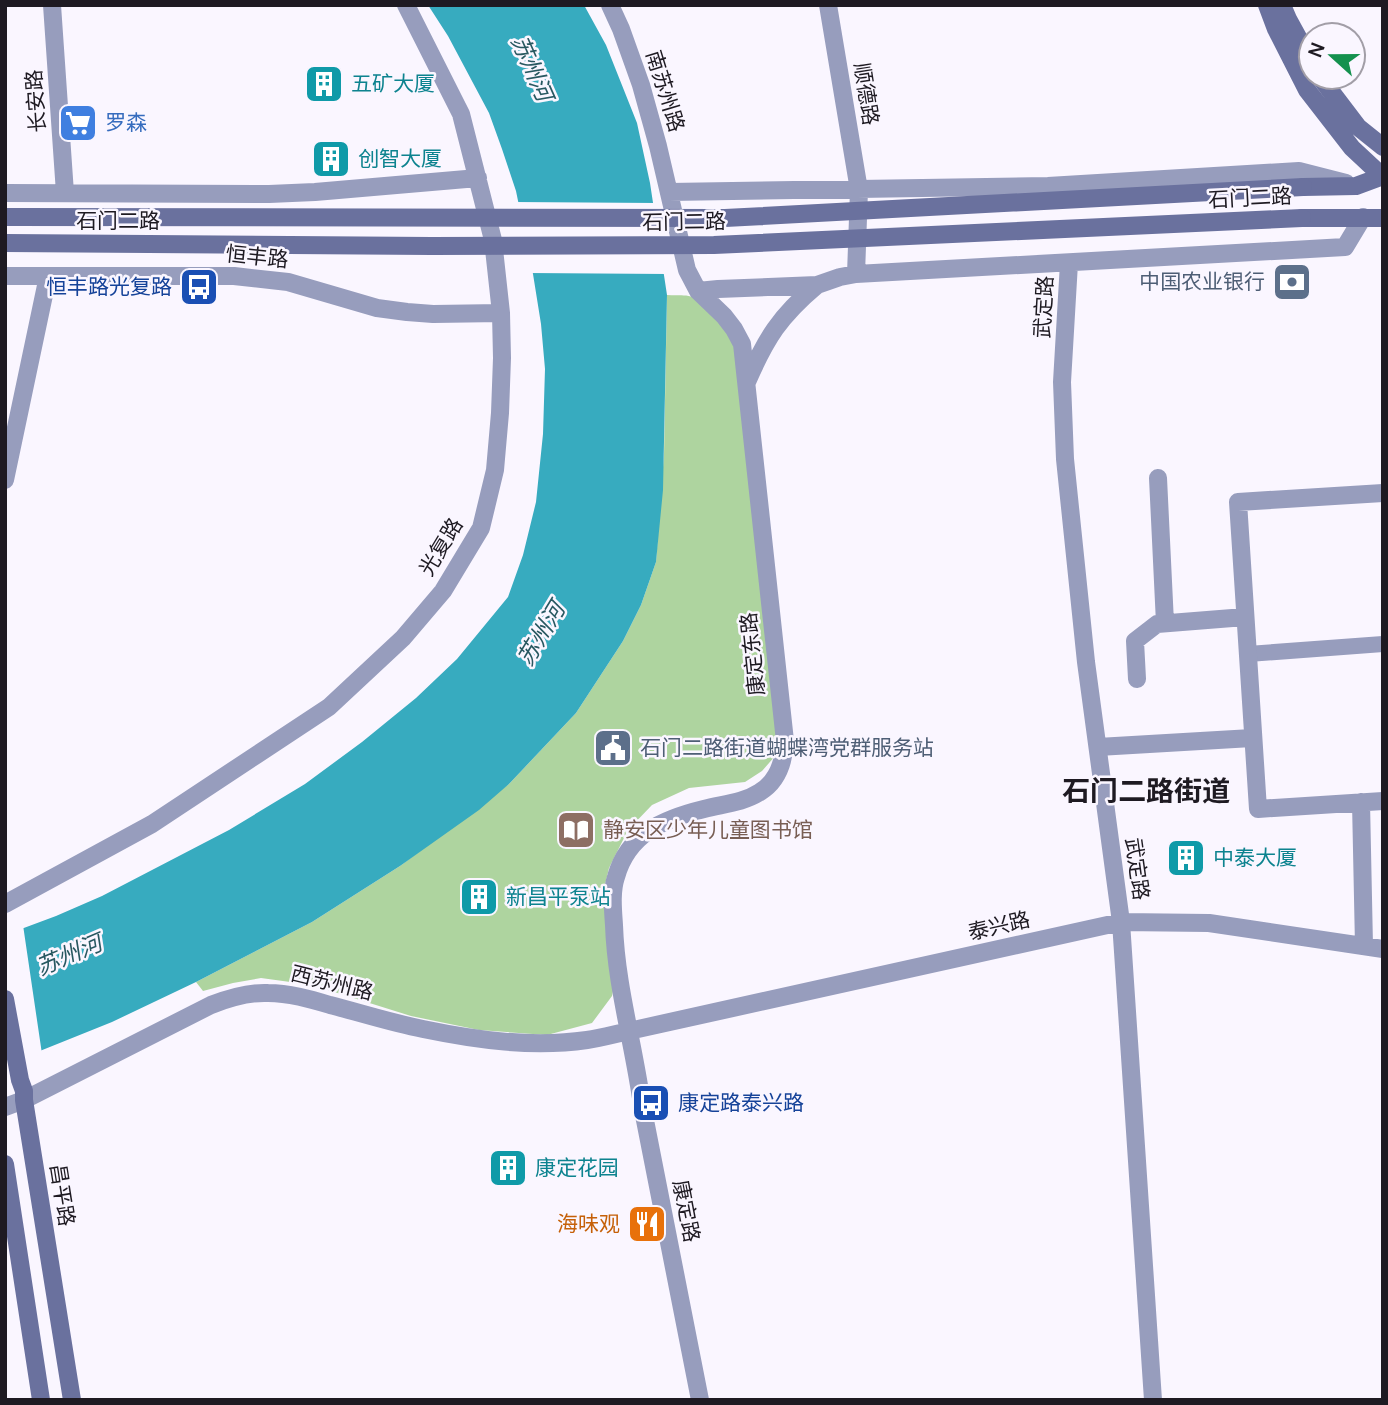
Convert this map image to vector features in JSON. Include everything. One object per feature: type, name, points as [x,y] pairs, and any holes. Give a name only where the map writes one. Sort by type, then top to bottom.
[{"type":"main road","points":[[1267,5],[1307,90],[1352,148],[1383,176]]},
{"type":"main road","points":[[1282,5],[1297,35]]},
{"type":"main road","points":[[1331,91],[1358,127],[1383,147]]},
{"type":"main road","name":"石门二路","points":[[5,217],[725,218],[1356,186],[1383,176]]},
{"type":"main road","name":"石门二路","points":[[5,243],[714,245],[1302,218],[1383,218]]},
{"type":"main road","name":"昌平路","points":[[5,999],[24,1091],[72,1400]]},
{"type":"main road","points":[[5,1164],[41,1400]]},
{"type":"street","name":"长安路","points":[[52,5],[65,193]]},
{"type":"street","name":"光复路","points":[[5,904],[152,824],[329,707],[403,638],[443,591],[481,527],[495,470],[500,413],[501,313],[493,240],[461,114],[406,5]]},
{"type":"street","name":"南苏州路","points":[[610,5],[641,85],[669,192]]},
{"type":"street","name":"顺德路","points":[[828,5],[859,190],[856,274]]},
{"type":"street","name":"石门二路","points":[[669,192],[1048,186],[1298,171],[1356,186]]},
{"type":"street","points":[[5,193],[269,194],[478,178]]},
{"type":"street","name":"康定东路","points":[[629,1031],[619,975],[612,903],[615,879],[623,858],[637,840],[654,827],[761,792],[778,773],[784,759],[785,741],[742,344],[724,316],[698,291],[687,270],[669,192]]},
{"type":"street","points":[[698,291],[817,285],[856,274],[1345,247],[1363,217]]},
{"type":"street","name":"武定路","points":[[1069,262],[1062,420],[1086,662],[1121,922],[1153,1400]]},
{"type":"street","name":"恒丰路","points":[[5,276],[234,276],[288,282],[365,305],[407,312],[501,313]]},
{"type":"street","points":[[5,480],[48,276]]},
{"type":"street","points":[[747,382],[761,349],[778,324],[796,303],[817,285]]},
{"type":"street","points":[[1158,478],[1165,623]]},
{"type":"street","points":[[1383,492],[1238,502],[1258,809],[1383,801]]},
{"type":"street","points":[[1137,679],[1135,640],[1157,624],[1245,617]]},
{"type":"street","points":[[1248,654],[1383,644]]},
{"type":"street","points":[[1098,747],[1252,738]]},
{"type":"street","points":[[1361,802],[1364,946]]},
{"type":"street","name":"泰兴路","points":[[629,1031],[1121,922],[1209,923],[1383,948]]},
{"type":"street","name":"西苏州路","points":[[5,1107],[24,1100],[211,1005],[256,993],[301,997],[422,1029],[496,1041],[586,1040],[629,1031]]},
{"type":"street","name":"康定路","points":[[629,1031],[700,1400]]},
{"type":"green space","points":[[667,295],[689,296],[701,302],[718,319],[735,344],[776,696],[776,755],[762,771],[745,782],[689,788],[652,805],[628,830],[609,868],[605,885],[615,981],[612,996],[592,1023],[547,1035],[479,1030],[411,1016],[312,985],[261,978],[203,991],[196,982],[312,922],[400,866],[509,784],[576,713],[623,641],[641,605],[656,562],[664,454]]},
{"type":"water","name":"苏州河","points":[[428,5],[584,5],[606,45],[637,123],[650,183],[667,295],[663,490],[656,562],[641,605],[623,641],[576,713],[509,784],[479,810],[400,866],[312,922],[112,1022],[5,1065],[5,935],[102,896],[229,830],[305,784],[416,698],[457,659],[508,597],[523,555],[536,502],[543,434],[545,369],[541,324],[516,191],[502,149],[489,113],[448,36]]},
{"type":"pier","points":[[514,202],[656,203],[668,274],[529,273]]},
{"type":"pier","points":[[23,925],[42,1054],[5,1068],[5,932]]},
{"type":"place","name":"五矿大厦","points":[[324,84]]},
{"type":"place","name":"罗森","points":[[78,123]]},
{"type":"place","name":"创智大厦","points":[[331,159]]},
{"type":"place","name":"中国农业银行","points":[[1292,282]]},
{"type":"place","name":"恒丰路光复路","points":[[199,287]]},
{"type":"place","name":"石门二路街道蝴蝶湾党群服务站","points":[[613,748]]},
{"type":"place","name":"静安区少年儿童图书馆","points":[[576,830]]},
{"type":"place","name":"中泰大厦","points":[[1186,858]]},
{"type":"place","name":"新昌平泵站","points":[[479,897]]},
{"type":"place","name":"康定路泰兴路","points":[[651,1103]]},
{"type":"place","name":"康定花园","points":[[508,1168]]},
{"type":"place","name":"海味观","points":[[647,1224]]},
{"type":"district","name":"石门二路街道","points":[[1146,791]]}]
